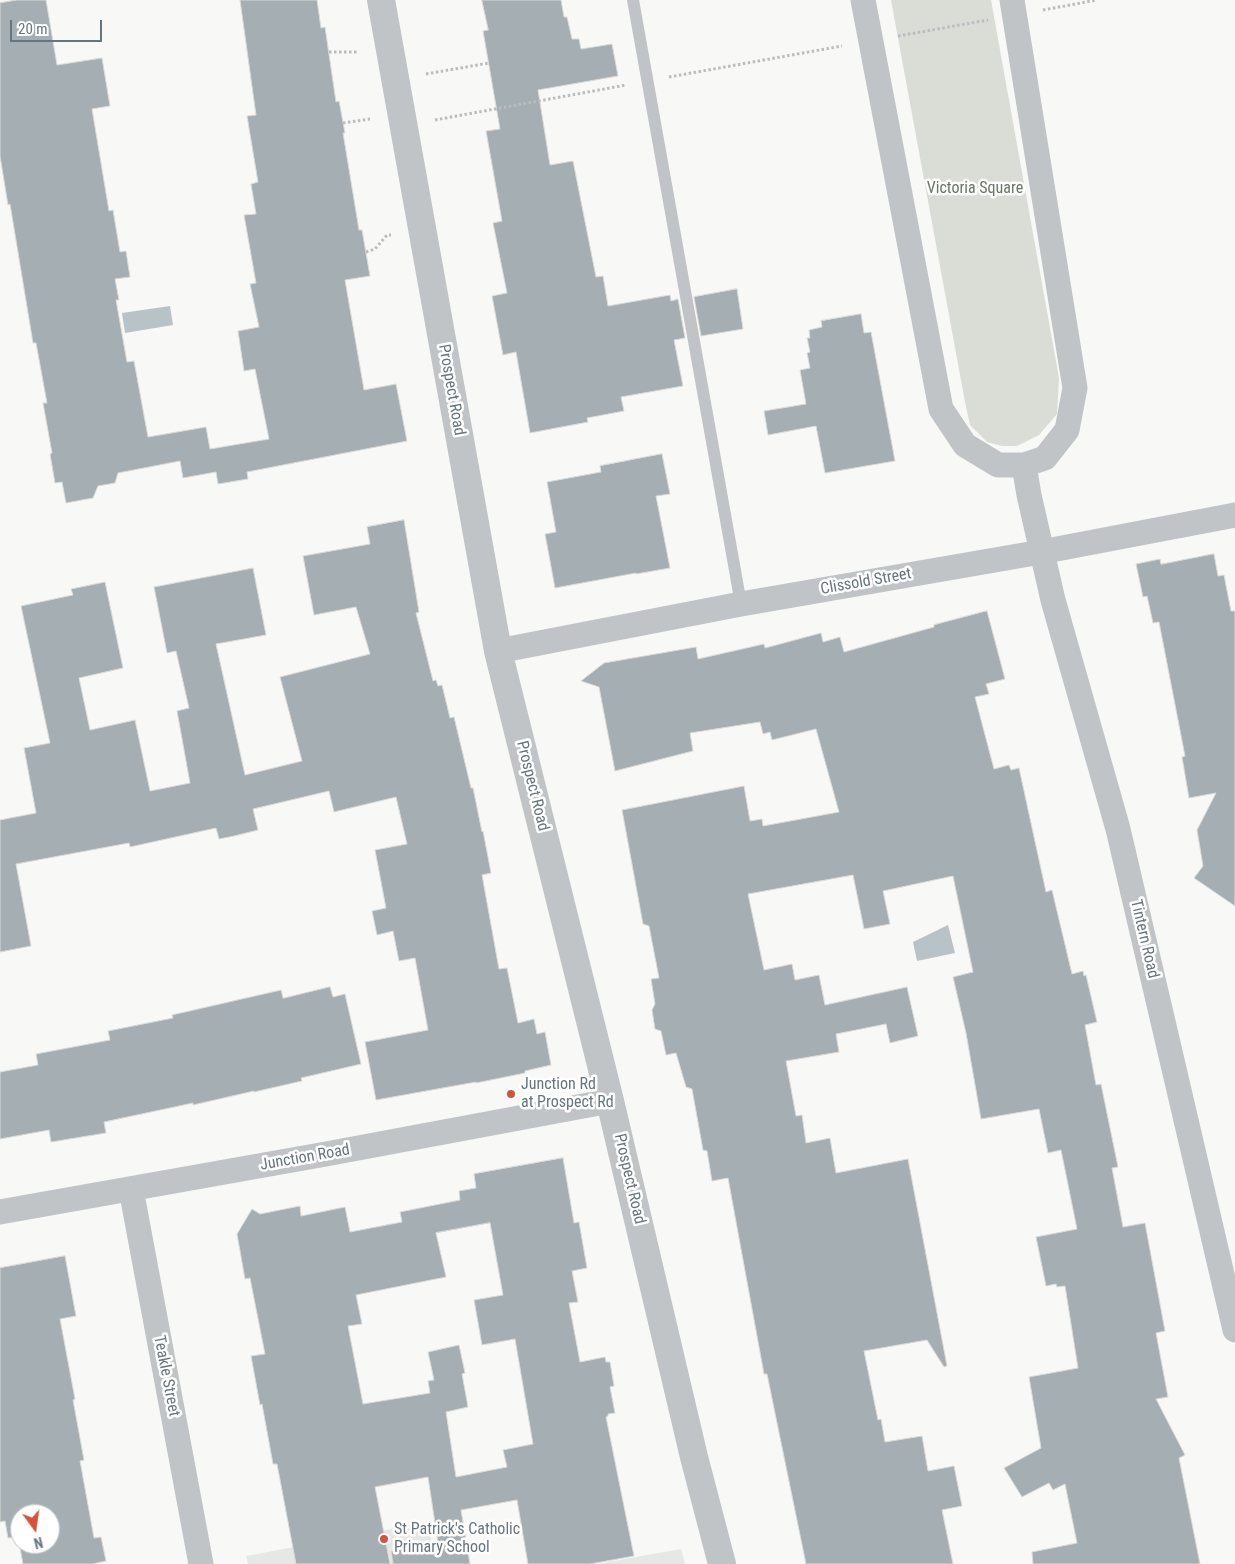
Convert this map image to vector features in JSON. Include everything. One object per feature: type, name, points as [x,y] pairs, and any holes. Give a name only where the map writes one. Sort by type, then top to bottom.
[{"type":"street","name":"Prospect Road","points":[[381,0],[498,651],[610,1101],[694,1457],[722,1564]]},
{"type":"street","points":[[863,0],[941,408],[965,445],[998,465],[1024,465],[1045,458],[1067,430],[1076,388],[1014,7]]},
{"type":"street","points":[[1024,465],[1041,552]]},
{"type":"street","name":"Clissold Street","points":[[498,651],[741,604],[1235,516]]},
{"type":"street","name":"Tintern Road","points":[[1041,552],[1118,829],[1235,1330]]},
{"type":"street","name":"Junction Road","points":[[0,1212],[610,1101]]},
{"type":"street","name":"Teakle Street","points":[[131,1188],[201,1564]]},
{"type":"lane","points":[[633,0],[741,604]]},
{"type":"path","points":[[435,120],[870,41],[1014,7],[1097,0]]},
{"type":"path","points":[[329,52],[358,52]]},
{"type":"path","points":[[426,74],[489,63]]},
{"type":"path","points":[[343,123],[370,119]]},
{"type":"path","points":[[366,252],[375,249],[387,235],[391,235]]},
{"type":"shaded area","points":[[170,306],[173,325],[125,333],[122,313]]},
{"type":"shaded area","points":[[948,925],[955,953],[917,961],[913,942]]},
{"type":"shaded area","name":"St Patrick's Catholic Primary School","points":[[428,1522],[436,1564],[248,1564],[246,1556]]},
{"type":"shaded area","points":[[681,1549],[685,1564],[597,1564]]},
{"type":"green space","name":"Victoria Square","points":[[891,0],[991,0],[1059,378],[1057,414],[1039,435],[1017,446],[1002,446],[987,442],[970,425]]},
{"type":"building","points":[[17,0],[46,0],[57,65],[102,58],[110,106],[92,109],[109,211],[113,210],[120,252],[126,251],[130,277],[115,279],[119,300],[116,300],[127,362],[134,361],[148,437],[206,427],[210,449],[269,439],[255,369],[244,371],[238,331],[259,327],[250,284],[256,283],[244,215],[256,214],[251,184],[258,182],[247,116],[256,115],[240,0],[317,0],[321,28],[325,27],[336,102],[339,101],[345,133],[343,133],[359,230],[362,230],[370,276],[345,280],[364,390],[396,384],[407,441],[247,472],[248,479],[218,484],[216,472],[183,478],[180,461],[118,473],[115,483],[98,486],[93,498],[66,503],[62,482],[55,483],[43,403],[47,403],[36,343],[33,343],[10,204],[8,205],[0,156],[0,3]]},
{"type":"building","points":[[482,0],[561,0],[564,17],[567,17],[572,39],[579,39],[581,49],[612,44],[618,76],[538,90],[550,165],[573,161],[596,277],[603,276],[608,306],[670,295],[671,301],[678,299],[685,338],[674,340],[683,386],[621,397],[624,411],[587,418],[588,422],[530,433],[516,352],[503,355],[492,296],[507,293],[493,223],[502,221],[486,131],[500,129],[483,31],[488,30]]},
{"type":"building","points":[[737,289],[743,329],[701,336],[694,297]]},
{"type":"building","points":[[861,314],[864,333],[871,332],[895,461],[825,473],[816,426],[768,435],[764,411],[806,404],[800,370],[810,368],[807,353],[810,352],[807,338],[810,338],[809,330],[822,327],[821,321]]},
{"type":"building","points":[[662,454],[670,494],[656,496],[670,568],[555,588],[545,534],[556,532],[547,482],[601,472],[600,466]]},
{"type":"building","points":[[404,520],[419,612],[416,613],[433,681],[436,680],[438,686],[442,685],[450,718],[454,717],[483,831],[491,873],[482,875],[499,969],[507,968],[518,1023],[534,1019],[537,1034],[545,1032],[551,1065],[525,1071],[525,1073],[476,1083],[376,1100],[365,1042],[428,1030],[415,958],[399,961],[393,931],[377,935],[372,911],[386,908],[375,850],[407,844],[396,797],[334,812],[329,791],[253,809],[258,830],[234,836],[219,839],[216,828],[130,847],[129,843],[16,864],[31,946],[0,952],[0,820],[36,813],[24,748],[50,743],[21,606],[73,595],[71,589],[105,582],[123,668],[79,678],[90,730],[135,720],[150,791],[190,783],[177,711],[189,708],[176,651],[167,653],[154,587],[253,568],[266,635],[216,644],[245,775],[302,761],[280,677],[370,654],[356,607],[314,615],[303,556],[370,544],[367,527]]},
{"type":"building","points":[[1214,554],[1218,576],[1224,575],[1231,611],[1235,611],[1235,906],[1194,878],[1203,866],[1197,830],[1216,793],[1189,798],[1182,757],[1185,756],[1159,622],[1153,623],[1147,596],[1143,597],[1136,564],[1160,559],[1161,564]]},
{"type":"building","points":[[987,611],[1005,679],[986,684],[989,694],[975,697],[994,769],[1009,765],[1011,770],[1019,768],[1046,892],[1052,890],[1072,974],[1083,971],[1084,976],[1086,975],[1097,1022],[1085,1025],[1096,1085],[1101,1084],[1118,1167],[1112,1168],[1123,1227],[1145,1223],[1165,1331],[1156,1333],[1168,1397],[1156,1399],[1185,1455],[1179,1458],[1200,1564],[1033,1564],[1032,1552],[1077,1543],[1065,1484],[1053,1490],[1049,1483],[1022,1497],[1004,1468],[1041,1448],[1029,1377],[1078,1368],[1065,1286],[1057,1287],[1056,1284],[1046,1286],[1036,1237],[1077,1229],[1061,1150],[1048,1153],[1039,1109],[981,1119],[966,1033],[953,977],[973,972],[953,876],[883,891],[890,924],[864,929],[853,875],[748,894],[764,970],[792,964],[795,980],[819,975],[825,1005],[907,987],[918,1036],[890,1043],[886,1024],[836,1034],[839,1052],[786,1061],[796,1116],[802,1115],[806,1143],[830,1138],[836,1173],[908,1159],[947,1366],[944,1367],[927,1340],[864,1351],[878,1420],[881,1419],[885,1442],[922,1436],[928,1471],[954,1466],[962,1506],[942,1510],[953,1564],[806,1564],[767,1374],[764,1374],[728,1178],[712,1181],[707,1151],[703,1150],[692,1089],[686,1087],[676,1053],[666,1055],[661,1031],[655,1029],[652,1010],[655,1004],[651,979],[659,978],[649,926],[643,924],[622,810],[744,786],[750,821],[762,819],[763,826],[839,812],[816,729],[772,740],[770,732],[763,734],[760,722],[690,733],[693,751],[615,771],[599,687],[581,681],[604,663],[696,647],[698,659],[764,644],[765,648],[821,633],[823,642],[840,637],[844,652]]},
{"type":"building","points":[[330,987],[333,997],[345,994],[361,1064],[301,1078],[302,1081],[254,1092],[104,1122],[106,1133],[51,1142],[49,1130],[0,1139],[0,1072],[38,1065],[36,1054],[110,1040],[108,1031],[173,1018],[172,1015],[281,990],[283,998]]},
{"type":"building","points":[[563,1158],[574,1223],[579,1222],[587,1268],[572,1271],[578,1302],[569,1303],[580,1362],[605,1357],[606,1362],[610,1362],[614,1386],[610,1387],[615,1413],[608,1414],[606,1417],[634,1556],[590,1564],[528,1564],[517,1500],[461,1510],[470,1564],[393,1564],[391,1551],[438,1543],[428,1477],[375,1487],[390,1564],[296,1564],[277,1464],[273,1464],[251,1356],[265,1354],[250,1278],[245,1279],[237,1234],[252,1209],[260,1214],[300,1206],[301,1216],[345,1207],[350,1232],[402,1222],[400,1212],[460,1200],[459,1191],[476,1188],[474,1174]],"holes":[[[490,1223],[503,1295],[474,1300],[482,1345],[515,1339],[533,1444],[503,1450],[507,1467],[456,1477],[446,1412],[468,1407],[462,1374],[465,1373],[459,1345],[428,1352],[434,1380],[428,1381],[430,1393],[363,1404],[348,1326],[362,1324],[356,1295],[446,1277],[436,1233]]]},
{"type":"building","points":[[65,1256],[76,1316],[60,1319],[75,1399],[73,1400],[84,1460],[80,1461],[94,1538],[101,1537],[106,1561],[92,1564],[23,1564],[21,1554],[60,1554],[60,1504],[10,1504],[10,1538],[8,1538],[5,1521],[0,1522],[0,1268]]},
{"type":"place","name":"Junction Rd at Prospect Rd","points":[[511,1094]]},
{"type":"place","name":"St Patrick's Catholic Primary School","points":[[384,1539]]}]
